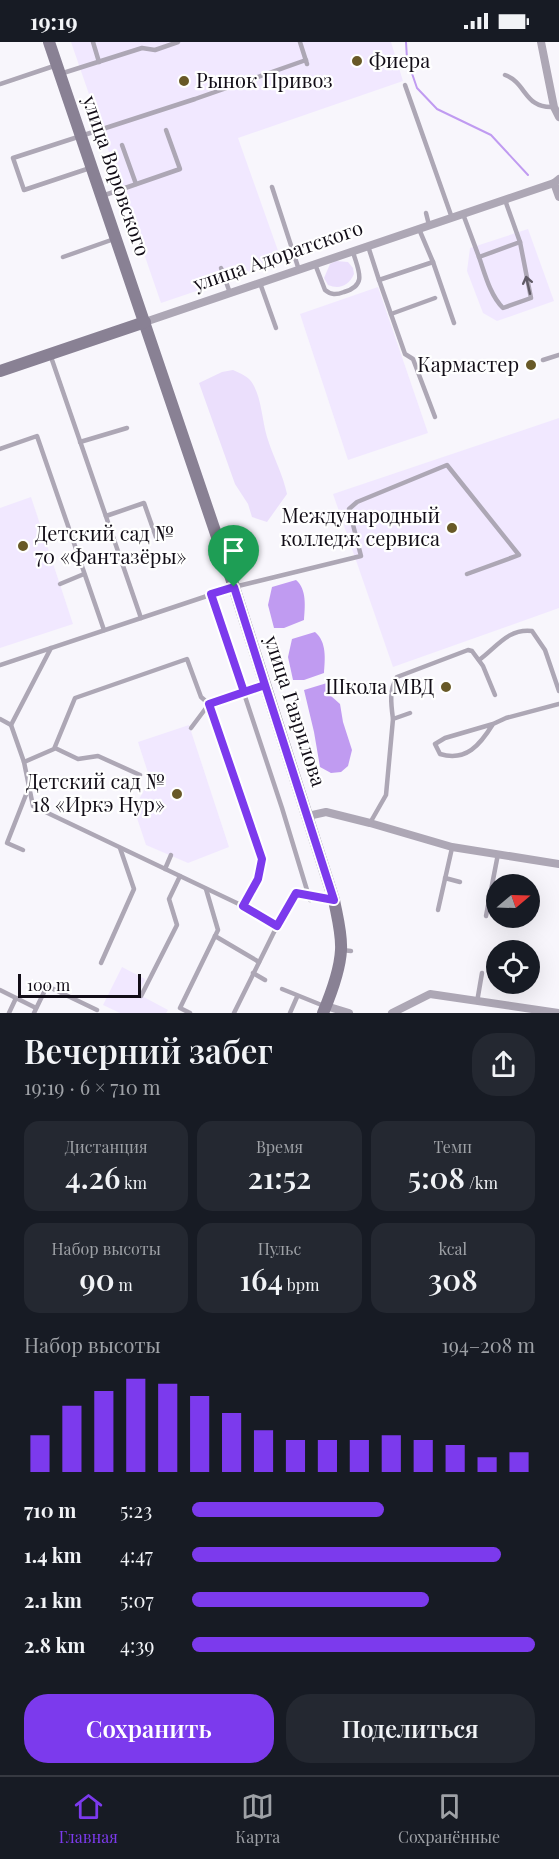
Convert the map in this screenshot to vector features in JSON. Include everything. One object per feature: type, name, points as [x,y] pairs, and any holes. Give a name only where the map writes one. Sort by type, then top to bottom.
[{"type":"street","name":"улица Воровского","points":[[49,42],[145,322]]},
{"type":"street","points":[[541,42],[554,107],[559,117]]},
{"type":"street","name":"улица Адоратского","points":[[0,371],[556,181],[559,197]]},
{"type":"street","name":"улица Гаврилова","points":[[145,322],[234,587],[334,900],[346,951],[324,1010]]},
{"type":"street","points":[[308,816],[326,812],[452,847],[559,864]]},
{"type":"street","points":[[392,1013],[430,994],[559,1013]]},
{"type":"street","points":[[324,1010],[350,1013]]},
{"type":"lane","points":[[93,42],[99,62]]},
{"type":"lane","points":[[0,84],[58,69],[99,62],[141,45],[155,50],[178,42]]},
{"type":"lane","points":[[92,167],[24,190],[13,159],[307,62],[300,42]]},
{"type":"lane","points":[[506,75],[513,78],[528,98],[543,108],[554,107]]},
{"type":"lane","points":[[405,85],[452,218]]},
{"type":"lane","points":[[102,196],[180,169],[166,130]]},
{"type":"lane","points":[[122,145],[136,184]]},
{"type":"lane","points":[[272,187],[299,270]]},
{"type":"lane","points":[[463,214],[493,294],[501,306],[503,308],[528,300],[531,298],[520,242],[505,200]]},
{"type":"lane","points":[[426,213],[430,225]]},
{"type":"lane","points":[[419,229],[454,323]]},
{"type":"lane","points":[[63,256],[117,238]]},
{"type":"lane","points":[[478,257],[520,242]]},
{"type":"lane","points":[[368,246],[405,354],[413,359],[435,417]]},
{"type":"lane","points":[[315,264],[328,293],[333,295],[352,289],[358,285],[360,278],[352,252]]},
{"type":"lane","points":[[380,280],[433,262]]},
{"type":"lane","points":[[221,268],[230,293]]},
{"type":"lane","points":[[260,283],[276,328]]},
{"type":"lane","points":[[391,314],[435,298]]},
{"type":"lane","points":[[50,354],[141,618]]},
{"type":"lane","points":[[543,360],[559,355]]},
{"type":"lane","points":[[80,442],[127,428]]},
{"type":"lane","points":[[0,449],[37,436],[104,630]]},
{"type":"lane","points":[[0,665],[234,587],[361,556],[349,509],[357,502],[447,465],[519,555],[467,574]]},
{"type":"lane","points":[[106,516],[144,503],[157,540]]},
{"type":"lane","points":[[60,584],[84,574]]},
{"type":"lane","points":[[211,594],[309,898]]},
{"type":"lane","points":[[479,660],[504,638],[521,630],[532,632],[545,650],[559,691]]},
{"type":"lane","points":[[11,725],[51,648]]},
{"type":"lane","points":[[370,823],[386,795],[393,719],[391,699],[396,677],[468,650],[472,651],[479,660],[495,695]]},
{"type":"lane","points":[[24,762],[55,748],[75,698],[187,659],[201,697],[209,704],[262,859],[258,879],[243,906]]},
{"type":"lane","points":[[191,728],[209,704],[265,685]]},
{"type":"lane","points":[[493,724],[477,745],[466,753],[452,758],[440,754],[435,744],[445,738],[506,718],[559,704]]},
{"type":"lane","points":[[393,719],[410,712]]},
{"type":"lane","points":[[0,719],[11,725],[24,762],[33,806],[243,906],[277,926]]},
{"type":"lane","points":[[55,748],[78,759],[98,756],[140,775]]},
{"type":"lane","points":[[7,843],[29,787]]},
{"type":"lane","points":[[0,840],[23,849]]},
{"type":"lane","points":[[438,909],[452,847]]},
{"type":"lane","points":[[101,963],[134,889],[120,848]]},
{"type":"lane","points":[[494,874],[498,854]]},
{"type":"lane","points":[[165,869],[171,855]]},
{"type":"lane","points":[[141,996],[177,925],[169,899],[180,876]]},
{"type":"lane","points":[[446,878],[460,882]]},
{"type":"lane","points":[[190,1013],[180,1008],[218,930],[205,889]]},
{"type":"lane","points":[[234,1013],[296,893],[309,898],[334,900]]},
{"type":"lane","points":[[215,936],[259,962]]},
{"type":"lane","points":[[254,973],[265,980]]},
{"type":"lane","points":[[477,1002],[482,973]]},
{"type":"lane","points":[[0,990],[35,1011],[47,986],[98,1010]]},
{"type":"lane","points":[[282,989],[324,1010]]},
{"type":"lane","points":[[290,1013],[297,997]]},
{"type":"lane","points":[[9,1013],[16,998]]},
{"type":"shaded area","points":[[71,42],[391,42],[403,81],[238,138],[282,262],[161,303]]},
{"type":"shaded area","points":[[528,229],[554,301],[497,321],[483,313],[467,271],[470,248]]},
{"type":"shaded area","points":[[336,261],[348,262],[354,274],[347,284],[340,287],[328,285],[324,278],[330,264]]},
{"type":"shaded area","points":[[378,287],[428,433],[348,460],[300,314]]},
{"type":"shaded area","points":[[233,370],[243,374],[254,386],[259,398],[267,437],[287,494],[267,522],[252,517],[248,504],[235,484],[199,383],[222,372]]},
{"type":"shaded area","name":"Международный колледж сервиса","points":[[559,418],[559,608],[393,667],[333,494]]},
{"type":"shaded area","name":"Детский сад № 70 «Фантазёры»","points":[[31,497],[73,624],[0,648],[0,508]]},
{"type":"shaded area","points":[[296,580],[304,593],[304,620],[284,628],[274,628],[268,605],[272,587]]},
{"type":"shaded area","points":[[315,632],[322,641],[325,657],[324,673],[304,680],[293,680],[288,657],[292,639]]},
{"type":"shaded area","points":[[327,683],[331,696],[340,704],[352,750],[348,766],[341,772],[331,773],[320,767],[304,690]]},
{"type":"shaded area","name":"Детский сад № 18 «Иркэ Нур»","points":[[189,725],[229,847],[188,863],[146,845],[134,809],[150,779],[138,742]]},
{"type":"shaded area","points":[[122,967],[145,979],[138,994],[168,1010],[166,1013],[120,1013],[103,1005]]},
{"type":"waterway","points":[[406,42],[407,59],[417,88],[437,109],[491,135],[528,175]]},
{"type":"place","name":"Фиера","points":[[357,61]]},
{"type":"place","name":"Рынок Привоз","points":[[184,81]]},
{"type":"place","name":"Кармастер","points":[[531,365]]},
{"type":"place","name":"Международный колледж сервиса","points":[[452,528]]},
{"type":"place","name":"Детский сад № 70 «Фантазёры»","points":[[23,546]]},
{"type":"place","name":"Школа МВД","points":[[446,687]]},
{"type":"place","name":"Детский сад № 18 «Иркэ Нур»","points":[[177,794]]},
{"type":"route","points":[[234,587],[211,594],[244,692],[265,685],[334,900],[296,893],[277,926],[243,906],[258,879],[262,859],[209,704],[265,685],[234,587]]}]
